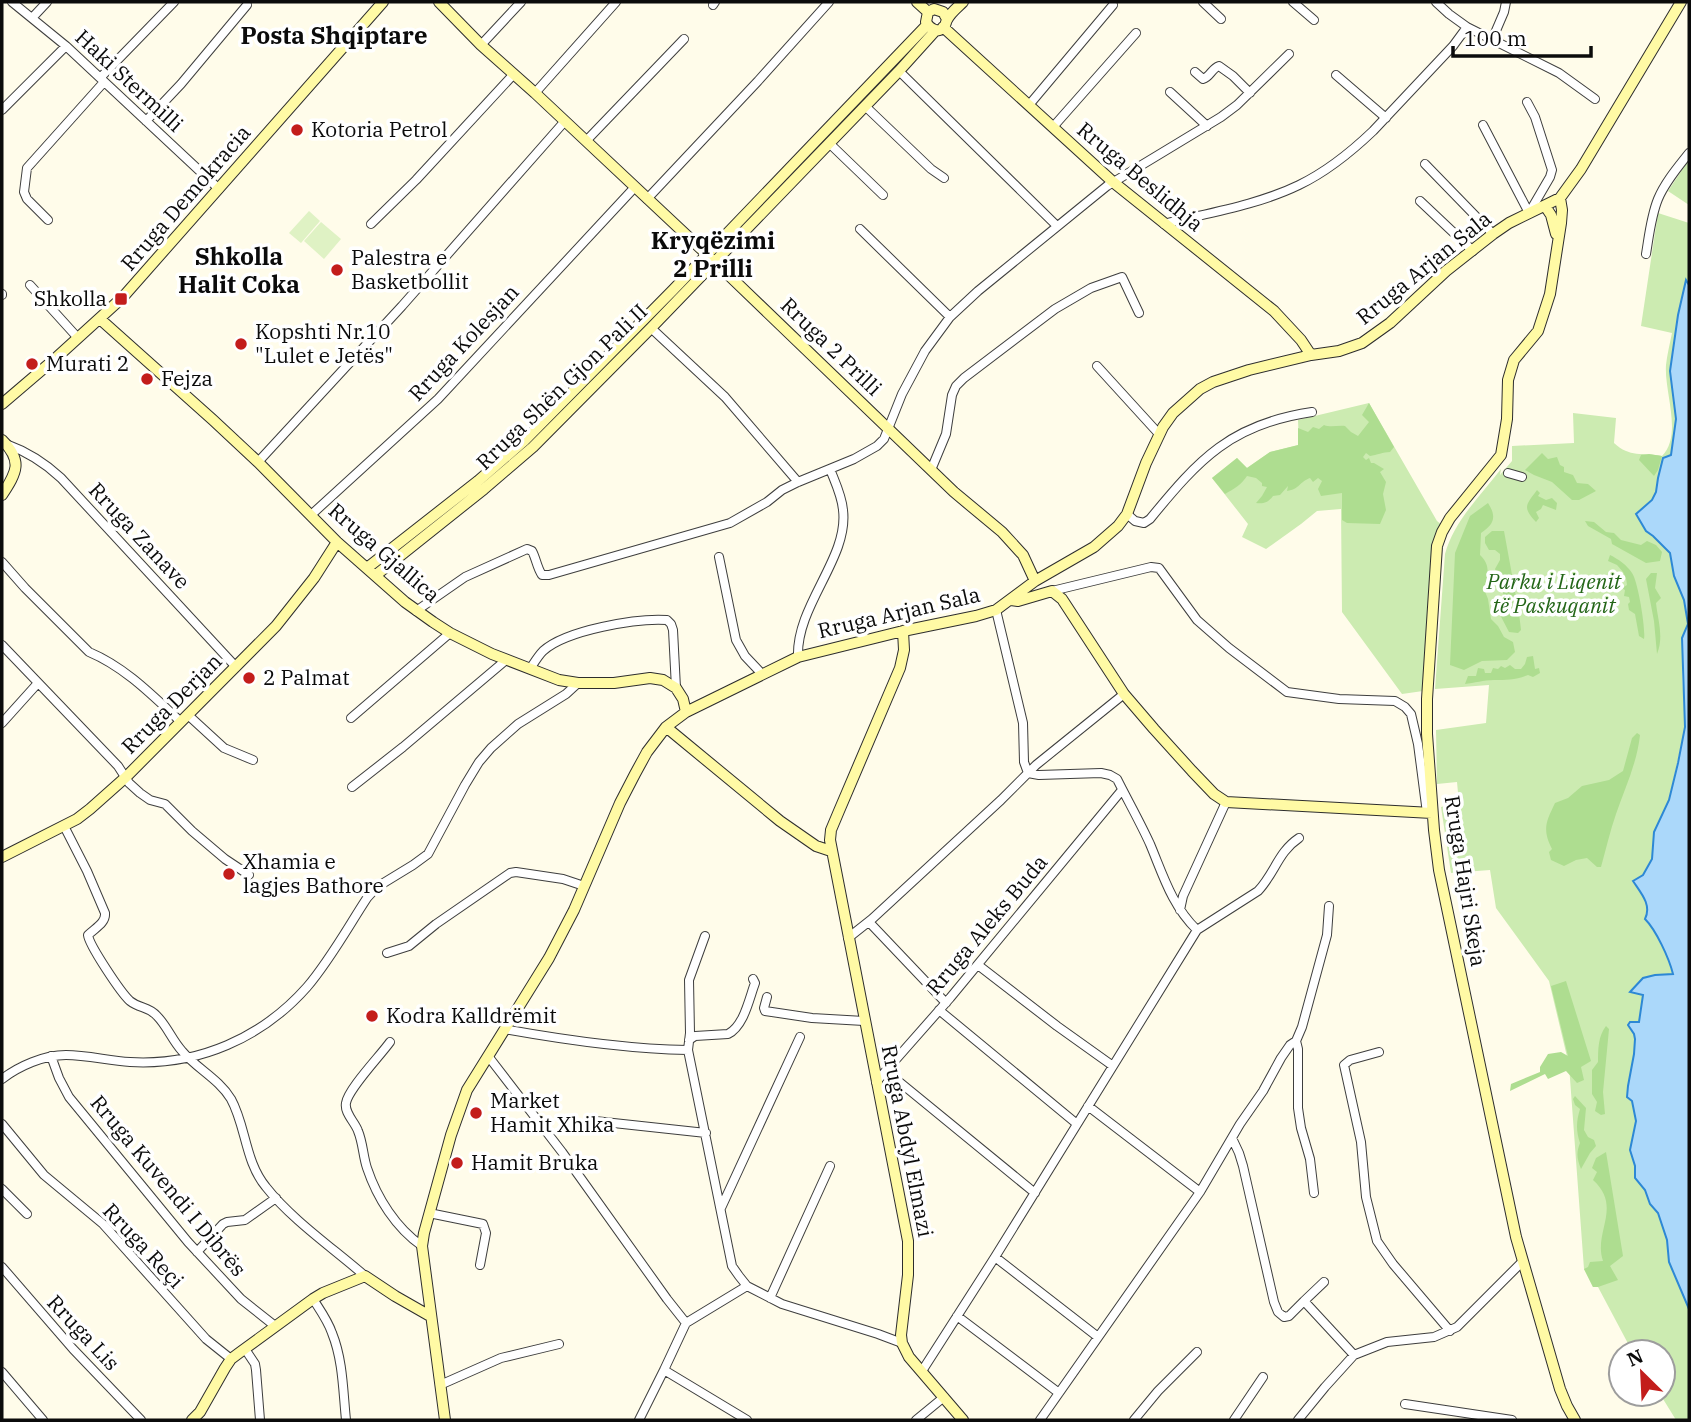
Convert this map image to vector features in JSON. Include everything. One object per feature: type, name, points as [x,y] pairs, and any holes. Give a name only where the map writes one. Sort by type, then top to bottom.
[{"type":"street","name":"Haki Stermilli","points":[[12,2],[66,46],[219,188]]},
{"type":"street","points":[[32,18],[47,2]]},
{"type":"street","points":[[48,220],[27,199],[24,192],[27,167],[174,2]]},
{"type":"street","name":"Rruga Demokracia","points":[[2,404],[100,319],[149,270],[383,2]]},
{"type":"street","name":"Rruga 2 Prilli","points":[[439,2],[481,45],[1015,546],[1026,561],[1035,581]]},
{"type":"street","points":[[481,45],[521,2]]},
{"type":"street","points":[[535,93],[616,2]]},
{"type":"street","points":[[647,199],[829,2]]},
{"type":"street","points":[[917,2],[928,12],[934,9],[940,19]]},
{"type":"street","name":"Rruga Shën Gjon Pali II","points":[[371,572],[511,467],[577,404],[650,328],[710,258],[940,19],[964,2]]},
{"type":"street","points":[[1203,2],[1221,19]]},
{"type":"street","points":[[1293,2],[1314,20]]},
{"type":"street","points":[[1436,2],[1467,27],[1559,73],[1595,99]]},
{"type":"street","points":[[1492,40],[1506,2]]},
{"type":"street","name":"Rruga Arjan Sala","points":[[445,1420],[422,1246],[457,1114],[467,1090],[549,958],[574,910],[620,803],[647,752],[666,727],[686,712],[798,657],[996,610],[1035,581],[1094,547],[1118,526],[1127,514],[1159,435],[1173,413],[1187,399],[1207,386],[1249,370],[1353,346],[1377,334],[1446,271],[1493,234],[1560,198],[1581,169],[1681,2]]},
{"type":"street","points":[[146,121],[181,84],[247,5]]},
{"type":"street","points":[[1029,105],[1113,5]]},
{"type":"street","name":"Rruga Shën Gjon Pali II","points":[[371,572],[517,448],[830,143],[900,71],[940,19]]},
{"type":"street","name":"Rruga Beslidhja","points":[[940,19],[1113,182],[1274,311],[1311,355]]},
{"type":"street","points":[[1164,224],[1257,200],[1297,186],[1318,175],[1359,144],[1386,118],[1453,46],[1467,27]]},
{"type":"street","points":[[1053,127],[1136,33]]},
{"type":"street","points":[[586,141],[684,39]]},
{"type":"street","points":[[2,110],[66,46]]},
{"type":"street","points":[[416,611],[465,577],[527,549],[532,551],[542,575],[549,575],[730,523],[798,482],[854,459],[877,446],[889,429],[912,373],[950,317],[1007,265],[1113,182],[1237,105],[1289,54]]},
{"type":"street","points":[[1195,72],[1203,79],[1219,66],[1250,93]]},
{"type":"street","points":[[900,71],[1057,226]]},
{"type":"street","points":[[371,224],[416,180],[513,75]]},
{"type":"street","points":[[1336,75],[1386,118]]},
{"type":"street","points":[[1170,92],[1207,126]]},
{"type":"street","points":[[1527,102],[1535,117],[1552,170],[1529,213]]},
{"type":"street","points":[[865,106],[930,169],[944,178]]},
{"type":"street","points":[[258,462],[402,306],[565,121]]},
{"type":"street","points":[[1483,125],[1529,213]]},
{"type":"street","points":[[830,143],[883,195]]},
{"type":"street","points":[[1646,254],[1657,200],[1689,153]]},
{"type":"street","points":[[1425,164],[1493,234]]},
{"type":"street","name":"Rruga Kolesjan","points":[[311,515],[438,399],[635,187]]},
{"type":"street","name":"Rruga Hajri Skeja","points":[[1560,198],[1562,210],[1550,294],[1538,331],[1514,360],[1508,380],[1507,419],[1501,455],[1450,518],[1437,546],[1427,699],[1430,813],[1439,870],[1522,1262],[1560,1389],[1576,1420]]},
{"type":"street","points":[[1420,201],[1473,251]]},
{"type":"street","name":"Rruga Hajri Skeja","points":[[1545,206],[1551,215],[1558,240]]},
{"type":"street","points":[[860,229],[950,317]]},
{"type":"street","points":[[931,470],[946,434],[956,386],[978,366],[1055,309],[1091,288],[1122,276],[1139,313]]},
{"type":"street","points":[[30,285],[78,338]]},
{"type":"street","name":"Rruga Gjallica","points":[[100,319],[258,462],[337,542],[416,611],[450,633],[506,660],[559,680],[614,683],[650,678],[663,680],[676,688]]},
{"type":"street","points":[[650,328],[725,397],[798,482]]},
{"type":"street","points":[[1097,366],[1159,435]]},
{"type":"street","points":[[1127,514],[1135,521],[1144,523],[1182,480],[1231,439],[1278,418],[1312,412]]},
{"type":"street","points":[[2,495],[13,478],[16,466],[12,451],[3,444]]},
{"type":"street","name":"Rruga Zanave","points":[[3,444],[25,450],[61,478],[236,667]]},
{"type":"street","points":[[798,657],[803,624],[832,561],[842,531],[843,507],[830,469]]},
{"type":"street","points":[[1508,473],[1522,477]]},
{"type":"street","name":"Rruga Derjan","points":[[2,857],[64,826],[90,809],[126,777],[276,626],[314,578],[337,542]]},
{"type":"street","points":[[719,557],[736,640],[762,674]]},
{"type":"street","points":[[2,562],[89,652],[121,670],[224,748],[253,760]]},
{"type":"street","points":[[1010,600],[1018,601],[1052,591],[1151,567],[1159,568],[1197,620],[1287,692],[1339,699],[1395,701],[1405,707],[1411,714],[1430,813],[1226,802],[1214,794],[1192,771],[1124,694],[1062,599],[1052,591]]},
{"type":"street","points":[[996,610],[1023,723],[1024,762],[1028,773]]},
{"type":"street","points":[[530,668],[543,651],[589,630],[612,624],[667,620],[673,630],[676,688],[683,699],[686,712]]},
{"type":"street","points":[[666,727],[794,832],[816,846],[831,851],[831,830],[900,668],[904,631]]},
{"type":"street","points":[[351,718],[450,633]]},
{"type":"street","points":[[2,645],[118,766],[129,783],[150,800],[165,804],[205,842],[248,875]]},
{"type":"street","points":[[352,787],[506,660]]},
{"type":"street","points":[[2,1079],[51,1056],[67,1055],[152,1063],[188,1058],[240,1041],[255,1032],[295,999],[321,968],[377,887],[428,854],[479,762],[491,747],[518,724],[566,694],[578,682]]},
{"type":"street","points":[[2,723],[38,683]]},
{"type":"street","points":[[848,938],[869,922],[1063,742],[1124,694]]},
{"type":"street","points":[[1028,773],[1101,773],[1116,779],[1142,828],[1169,892],[1197,930]]},
{"type":"street","name":"Rruga Aleks Buda","points":[[876,1082],[978,965],[1122,790]]},
{"type":"street","points":[[1180,910],[1183,896],[1226,802]]},
{"type":"street","points":[[64,826],[106,917],[88,934],[88,940],[132,1003],[150,1009],[188,1058],[230,1097],[255,1168],[265,1186],[306,1226],[365,1276],[430,1316]]},
{"type":"street","points":[[922,1371],[1197,930],[1258,891],[1266,883],[1279,857],[1299,838]]},
{"type":"street","name":"Rruga Abdyl Elmazi","points":[[831,851],[908,1241],[902,1343]]},
{"type":"street","points":[[387,953],[409,946],[510,873],[563,879],[584,886]]},
{"type":"street","points":[[1314,1193],[1310,1159],[1298,1108],[1296,1041],[1327,935],[1329,906]]},
{"type":"street","points":[[869,922],[943,1006],[1077,1124]]},
{"type":"street","points":[[705,936],[689,980],[688,1050],[732,1266],[747,1286],[770,1298],[902,1343],[909,1357],[963,1420]]},
{"type":"street","points":[[978,965],[1113,1066]]},
{"type":"street","points":[[689,1040],[695,1036],[733,1032],[755,983],[752,979]]},
{"type":"street","points":[[767,997],[765,1011],[812,1018],[864,1021]]},
{"type":"street","points":[[505,1029],[580,1042],[688,1050]]},
{"type":"street","points":[[721,1209],[800,1037]]},
{"type":"street","points":[[1040,1420],[1200,1192],[1240,1124],[1264,1091],[1281,1058],[1296,1041]]},
{"type":"street","points":[[390,1042],[349,1094],[345,1106],[359,1133],[367,1169],[376,1190],[400,1227],[422,1246]]},
{"type":"street","points":[[1378,1052],[1350,1060],[1344,1065],[1361,1142],[1364,1186],[1374,1230],[1377,1241],[1393,1264],[1450,1331]]},
{"type":"street","name":"Rruga Kuvendi I Dibrës","points":[[51,1056],[69,1097],[165,1215],[241,1299],[275,1326]]},
{"type":"street","points":[[488,1056],[686,1323]]},
{"type":"street","points":[[886,1071],[1035,1193]]},
{"type":"street","points":[[1088,1106],[1200,1192]]},
{"type":"street","points":[[595,1121],[706,1133]]},
{"type":"street","name":"Rruga Reçi","points":[[2,1124],[44,1175],[103,1224],[206,1339],[231,1359]]},
{"type":"street","points":[[1233,1138],[1240,1153],[1278,1312],[1281,1316],[1289,1316],[1324,1282]]},
{"type":"street","points":[[770,1298],[830,1166]]},
{"type":"street","points":[[2,1189],[27,1214]]},
{"type":"street","points":[[197,1252],[223,1224],[245,1220],[276,1198]]},
{"type":"street","points":[[429,1213],[482,1224],[486,1233],[480,1265]]},
{"type":"street","points":[[995,1257],[1098,1337]]},
{"type":"street","points":[[1298,1420],[1354,1355],[1387,1342],[1434,1336],[1457,1328],[1522,1262]]},
{"type":"street","name":"Rruga Lis","points":[[2,1267],[73,1349],[141,1420]]},
{"type":"street","points":[[192,1420],[200,1412],[231,1359],[313,1299],[365,1276]]},
{"type":"street","points":[[639,1420],[686,1323],[747,1286]]},
{"type":"street","points":[[313,1299],[332,1332],[337,1349],[346,1420]]},
{"type":"street","points":[[1304,1301],[1354,1355]]},
{"type":"street","points":[[957,1316],[1059,1393]]},
{"type":"street","points":[[440,1385],[501,1358],[559,1344]]},
{"type":"street","points":[[244,1349],[255,1364],[260,1420]]},
{"type":"street","points":[[1134,1420],[1196,1352]]},
{"type":"street","points":[[664,1370],[747,1420]]},
{"type":"street","points":[[2,1372],[43,1420]]},
{"type":"street","points":[[1235,1420],[1263,1377]]},
{"type":"street","points":[[916,1420],[944,1397]]},
{"type":"street","points":[[1405,1404],[1512,1420]]},
{"type":"green space","points":[[1688,161],[1689,164],[1689,205],[1668,191]]},
{"type":"green space","points":[[309,211],[320,221],[301,243],[289,233]]},
{"type":"green space","name":"Parku i Liqenit të Paskuqanit","points":[[1658,213],[1689,223],[1689,285],[1687,281],[1678,315],[1670,371],[1676,419],[1671,455],[1663,458],[1646,531],[1670,553],[1674,576],[1684,600],[1688,624],[1682,673],[1685,727],[1669,800],[1654,832],[1652,859],[1643,875],[1643,896],[1649,912],[1645,919],[1662,945],[1673,974],[1644,978],[1631,992],[1643,994],[1639,1022],[1634,1034],[1634,1054],[1627,1097],[1632,1101],[1636,1121],[1630,1150],[1635,1166],[1635,1178],[1658,1213],[1667,1240],[1669,1262],[1689,1309],[1689,1420],[1676,1420],[1669,1408],[1677,1408],[1677,1338],[1625,1338],[1598,1287],[1593,1287],[1584,1269],[1569,1065],[1549,981],[1496,908],[1490,870],[1451,873],[1441,807],[1459,803],[1457,782],[1437,784],[1436,730],[1486,723],[1489,685],[1435,689],[1445,554],[1449,542],[1461,519],[1501,469],[1500,475],[1512,461],[1512,446],[1574,443],[1573,413],[1616,418],[1614,443],[1620,448],[1636,454],[1662,456],[1668,447],[1672,425],[1666,365],[1672,333],[1641,326]]},
{"type":"green space","points":[[321,222],[341,239],[324,259],[304,241]]},
{"type":"green space","name":"Parku i Liqenit të Paskuqanit","points":[[1369,403],[1437,521],[1442,525],[1434,543],[1423,691],[1402,694],[1342,612],[1341,509],[1317,511],[1266,549],[1242,537],[1248,524],[1212,478],[1237,458],[1247,468],[1270,452],[1299,445],[1298,420]]},
{"type":"green space","points":[[1369,403],[1394,447],[1390,452],[1370,456],[1366,453],[1363,457],[1366,460],[1369,458],[1371,463],[1384,469],[1380,472],[1386,482],[1383,494],[1386,510],[1380,524],[1347,523],[1342,520],[1342,493],[1321,496],[1318,489],[1322,481],[1318,478],[1313,482],[1310,478],[1295,489],[1287,491],[1288,486],[1280,495],[1273,496],[1267,502],[1256,503],[1267,487],[1262,486],[1256,478],[1247,476],[1225,494],[1212,478],[1237,458],[1247,468],[1270,452],[1298,445],[1298,428],[1308,432],[1313,427],[1319,429],[1324,425],[1345,426],[1358,436],[1369,422],[1362,415]]},
{"type":"green space","points":[[1542,453],[1548,459],[1557,457],[1560,465],[1564,467],[1564,472],[1573,475],[1577,483],[1588,484],[1596,491],[1579,500],[1572,500],[1552,482],[1525,470]]},
{"type":"green space","points":[[1641,455],[1662,456],[1654,476],[1639,460]]},
{"type":"green space","points":[[1537,490],[1540,493],[1538,496],[1546,500],[1552,498],[1557,503],[1556,510],[1543,505],[1536,512],[1539,518],[1536,522],[1527,506]]},
{"type":"green space","points":[[1488,503],[1493,512],[1493,520],[1481,533],[1480,555],[1488,571],[1484,589],[1491,619],[1504,637],[1513,642],[1515,652],[1507,660],[1482,661],[1464,670],[1450,665],[1455,553],[1470,516]]},
{"type":"green space","points":[[1585,521],[1594,522],[1621,540],[1641,545],[1647,541],[1656,545],[1662,552],[1660,561],[1646,563],[1612,544],[1611,539],[1588,526]]},
{"type":"green space","points":[[1492,531],[1504,531],[1519,613],[1521,630],[1518,633],[1509,632],[1497,609],[1504,596],[1501,587],[1505,581],[1498,576],[1495,569],[1500,554],[1489,550],[1485,543],[1485,537]]},
{"type":"green space","points":[[1610,555],[1625,565],[1634,578],[1641,606],[1644,639],[1639,636],[1635,614],[1629,610],[1629,597],[1624,596],[1625,590],[1622,588],[1627,585],[1626,578],[1617,565],[1608,561]]},
{"type":"green space","points":[[1651,573],[1657,573],[1655,588],[1661,598],[1656,603],[1660,635],[1657,654],[1646,579]]},
{"type":"green space","points":[[1533,656],[1535,669],[1539,668],[1540,673],[1533,677],[1528,675],[1465,684],[1468,676],[1476,676],[1478,668],[1484,669],[1485,673],[1491,673],[1493,668],[1510,665],[1521,669],[1527,657]]},
{"type":"green space","points":[[1637,733],[1640,735],[1636,756],[1601,867],[1597,867],[1587,858],[1564,866],[1551,860],[1549,852],[1552,849],[1546,826],[1555,803],[1568,798],[1582,786],[1609,780],[1623,771],[1632,738]]},
{"type":"green space","points":[[1566,981],[1591,1061],[1581,1067],[1584,1080],[1577,1083],[1566,1071],[1548,1079],[1545,1074],[1510,1091],[1511,1084],[1540,1072],[1548,1054],[1561,1052],[1568,1056],[1551,986]]},
{"type":"green space","points":[[1606,1026],[1609,1029],[1603,1092],[1605,1114],[1601,1115],[1595,1111],[1597,1102],[1592,1094],[1592,1070],[1598,1062],[1600,1039]]},
{"type":"green space","points":[[1575,1096],[1586,1108],[1584,1130],[1596,1146],[1581,1169],[1577,1126],[1580,1109],[1575,1105]]},
{"type":"green space","points":[[1606,1152],[1623,1256],[1610,1266],[1618,1280],[1593,1287],[1584,1269],[1590,1262],[1603,1261],[1601,1240],[1607,1210],[1602,1190],[1593,1180],[1597,1172],[1592,1168],[1596,1158]]},
{"type":"water","points":[[1686,280],[1689,285],[1689,1309],[1669,1262],[1667,1240],[1658,1213],[1635,1178],[1635,1166],[1630,1150],[1636,1121],[1632,1101],[1627,1097],[1635,1039],[1628,1025],[1630,1022],[1639,1022],[1643,995],[1630,992],[1643,978],[1673,974],[1662,945],[1645,919],[1646,904],[1633,881],[1643,875],[1652,859],[1654,832],[1669,800],[1678,763],[1685,727],[1682,638],[1688,624],[1670,553],[1646,531],[1636,514],[1652,500],[1663,458],[1671,455],[1676,419],[1670,371]]},
{"type":"place","name":"Kotoria Petrol","points":[[297,130]]},
{"type":"place","name":"Palestra e Basketbollit","points":[[337,270]]},
{"type":"place","name":"Shkolla","points":[[121,299]]},
{"type":"place","name":"Kopshti Nr.10 \"Lulet e Jetës\"","points":[[241,344]]},
{"type":"place","name":"Murati 2","points":[[32,364]]},
{"type":"place","name":"Fejza","points":[[147,379]]},
{"type":"place","name":"2 Palmat","points":[[249,678]]},
{"type":"place","name":"Xhamia e lagjes Bathore","points":[[229,874]]},
{"type":"place","name":"Kodra Kalldrëmit","points":[[372,1016]]},
{"type":"place","name":"Market Hamit Xhika","points":[[476,1113]]},
{"type":"place","name":"Hamit Bruka","points":[[457,1163]]},
{"type":"district","name":"Posta Shqiptare","points":[[334,36]]},
{"type":"district","name":"Kryqëzimi 2 Prilli","points":[[713,255]]},
{"type":"district","name":"Shkolla Halit Coka","points":[[239,271]]}]
